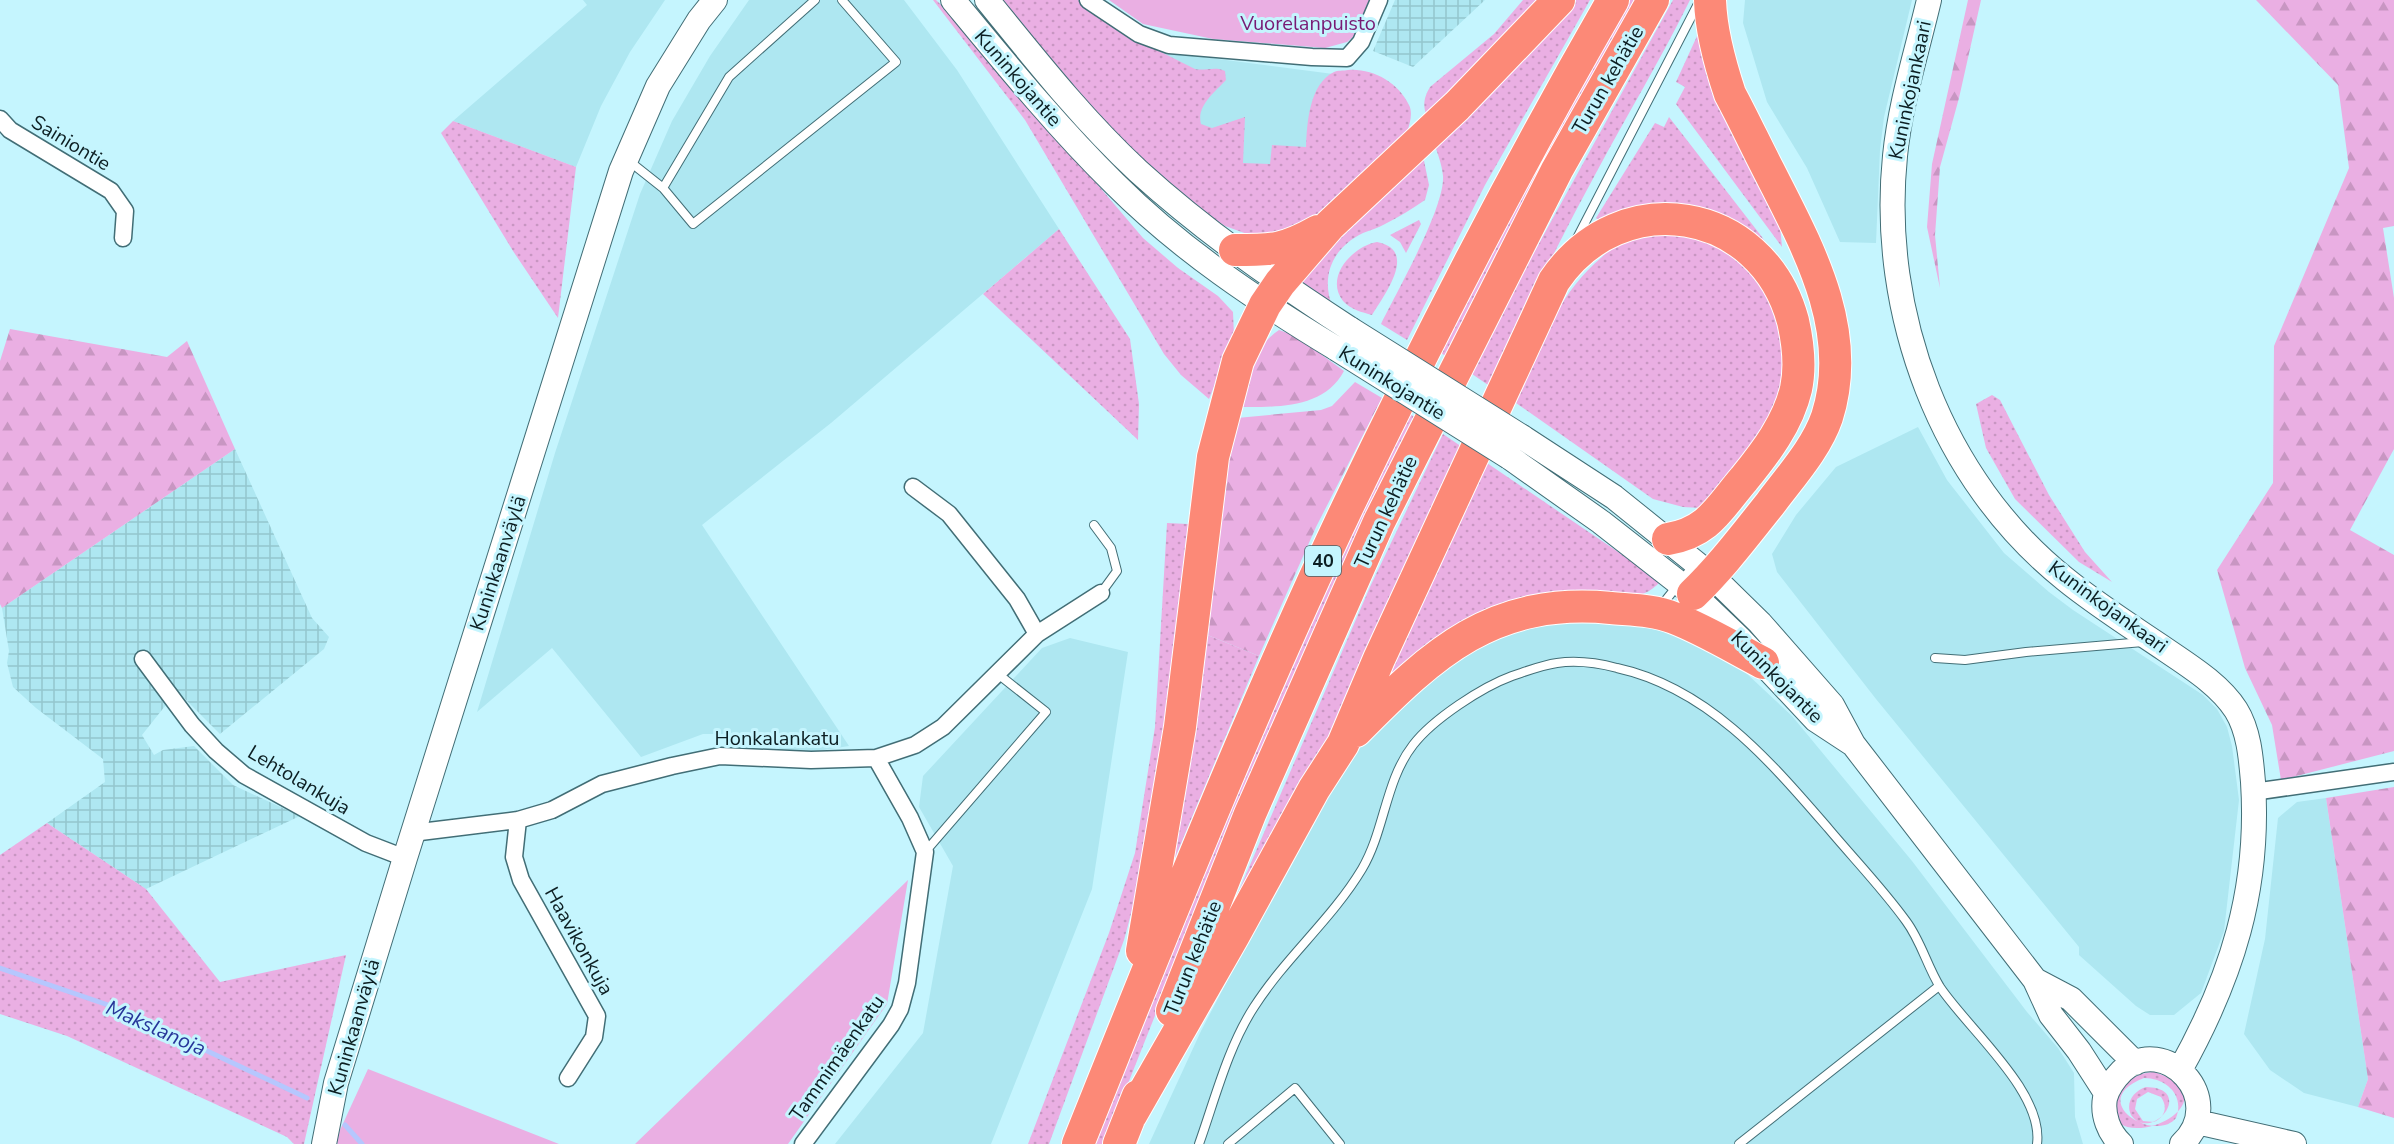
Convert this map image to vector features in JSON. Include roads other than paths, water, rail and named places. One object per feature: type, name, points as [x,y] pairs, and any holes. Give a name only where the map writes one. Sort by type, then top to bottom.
[{"type":"highway","points":[[1131,1012],[1180,727],[1216,444],[1238,361],[1272,294],[1330,225],[1457,106],[1559,0]]},
{"type":"highway","name":"Turun kehätie","points":[[1078,1144],[1219,796],[1348,507],[1528,149],[1613,0]]},
{"type":"highway","name":"Turun kehätie","points":[[1119,1144],[1250,814],[1379,522],[1557,170],[1653,0]]},
{"type":"highway","points":[[1696,579],[1786,483],[1817,437],[1829,407],[1836,353],[1831,317],[1817,274],[1799,231],[1730,94],[1713,29],[1710,0]]},
{"type":"highway","points":[[1131,1115],[1314,789],[1343,744],[1545,298],[1564,267],[1597,238],[1626,224],[1656,218],[1690,220],[1718,230],[1750,250],[1774,278],[1787,303],[1798,345],[1799,362],[1796,390],[1782,424],[1766,452],[1706,524],[1689,535],[1668,539]]},
{"type":"highway","points":[[1235,250],[1269,250],[1287,247],[1330,225]]},
{"type":"highway","points":[[1343,744],[1433,657],[1479,628],[1553,607],[1596,606],[1654,612],[1701,630],[1763,663]]},
{"type":"main road","name":"Kuninkaanväylä","points":[[324,1144],[336,1083],[412,833],[627,159],[658,86],[699,20],[715,0]]},
{"type":"main road","name":"Kuninkojantie","points":[[953,0],[1018,80],[1116,185],[1178,240],[1272,294],[1350,329],[1516,447],[1601,522],[1753,616],[1832,705],[1853,744],[2035,980],[2051,1015],[2079,1051],[2106,1093]]},
{"type":"main road","name":"Kuninkojantie","points":[[987,0],[1038,63],[1112,145],[1196,220],[1235,250],[1272,294],[1337,349],[1516,447],[1614,497],[1668,539],[1696,579],[1763,663],[1816,720],[1853,744]]},
{"type":"main road","name":"Kuninkojankaari","points":[[1929,0],[1900,123],[1893,187],[1894,254],[1898,282],[1909,336],[1927,389],[1969,472],[2008,523],[2053,570],[2082,593],[2211,683],[2237,712],[2248,742],[2253,792],[2251,875],[2235,945],[2216,1001],[2180,1070]]},
{"type":"main road","name":"Kuninkojantie","points":[[2035,980],[2071,999],[2135,1063]]},
{"type":"main road","points":[[2114,1141],[2106,1120],[2104,1104],[2106,1093],[2114,1079],[2125,1068],[2150,1060],[2166,1063],[2180,1070],[2191,1081],[2198,1096],[2197,1122],[2189,1137],[2182,1144]]},
{"type":"main road","points":[[2197,1122],[2294,1144]]},
{"type":"street","points":[[1088,0],[1139,34],[1169,45],[1293,56],[1347,58],[1361,42],[1379,0]]},
{"type":"street","name":"Sainiontie","points":[[0,119],[10,130],[111,191],[125,211],[123,238]]},
{"type":"street","points":[[913,487],[949,513],[1017,599],[1037,634]]},
{"type":"street","name":"Honkalankatu","points":[[412,833],[518,820],[552,810],[602,784],[720,756],[811,760],[876,758],[915,745],[943,727],[999,675],[1037,634],[1101,593]]},
{"type":"street","name":"Lehtolankuja","points":[[143,659],[192,725],[216,751],[244,775],[366,843],[405,858]]},
{"type":"street","points":[[876,758],[910,818],[925,852]]},
{"type":"street","points":[[2253,792],[2394,772]]},
{"type":"street","name":"Haavikonkuja","points":[[518,820],[514,857],[521,880],[597,1016],[594,1037],[568,1078]]},
{"type":"street","name":"Tammimäenkatu","points":[[803,1144],[900,1009],[907,983],[925,852]]},
{"type":"lane","points":[[663,188],[729,77],[815,0]]},
{"type":"lane","points":[[627,159],[663,188],[693,224],[896,62],[842,0]]},
{"type":"lane","points":[[1564,267],[1589,212],[1700,0]]},
{"type":"lane","points":[[1094,525],[1111,548],[1117,571],[1101,593]]},
{"type":"lane","points":[[1654,612],[1696,579]]},
{"type":"lane","points":[[1935,658],[1965,660],[2152,641]]},
{"type":"lane","points":[[1199,1144],[1237,1038],[1268,987],[1343,900],[1365,864],[1393,781],[1412,746],[1431,725],[1484,690],[1525,672],[1557,663],[1579,662],[1602,664],[1649,677],[1714,713],[1729,724],[1786,780],[1907,922],[1940,986],[2026,1097],[2035,1116],[2037,1144]]},
{"type":"lane","points":[[925,852],[1047,712],[999,675]]},
{"type":"lane","points":[[1739,1144],[1940,986]]},
{"type":"lane","points":[[1228,1144],[1294,1088],[1340,1144]]},
{"type":"waterway","name":"Makslanoja","points":[[0,968],[114,1007],[307,1098]]},
{"type":"waterway","name":"Makslanoja","points":[[345,1125],[362,1144]]},
{"type":"park label","name":"Vuorelanpuisto","points":[[1308,23]]}]
